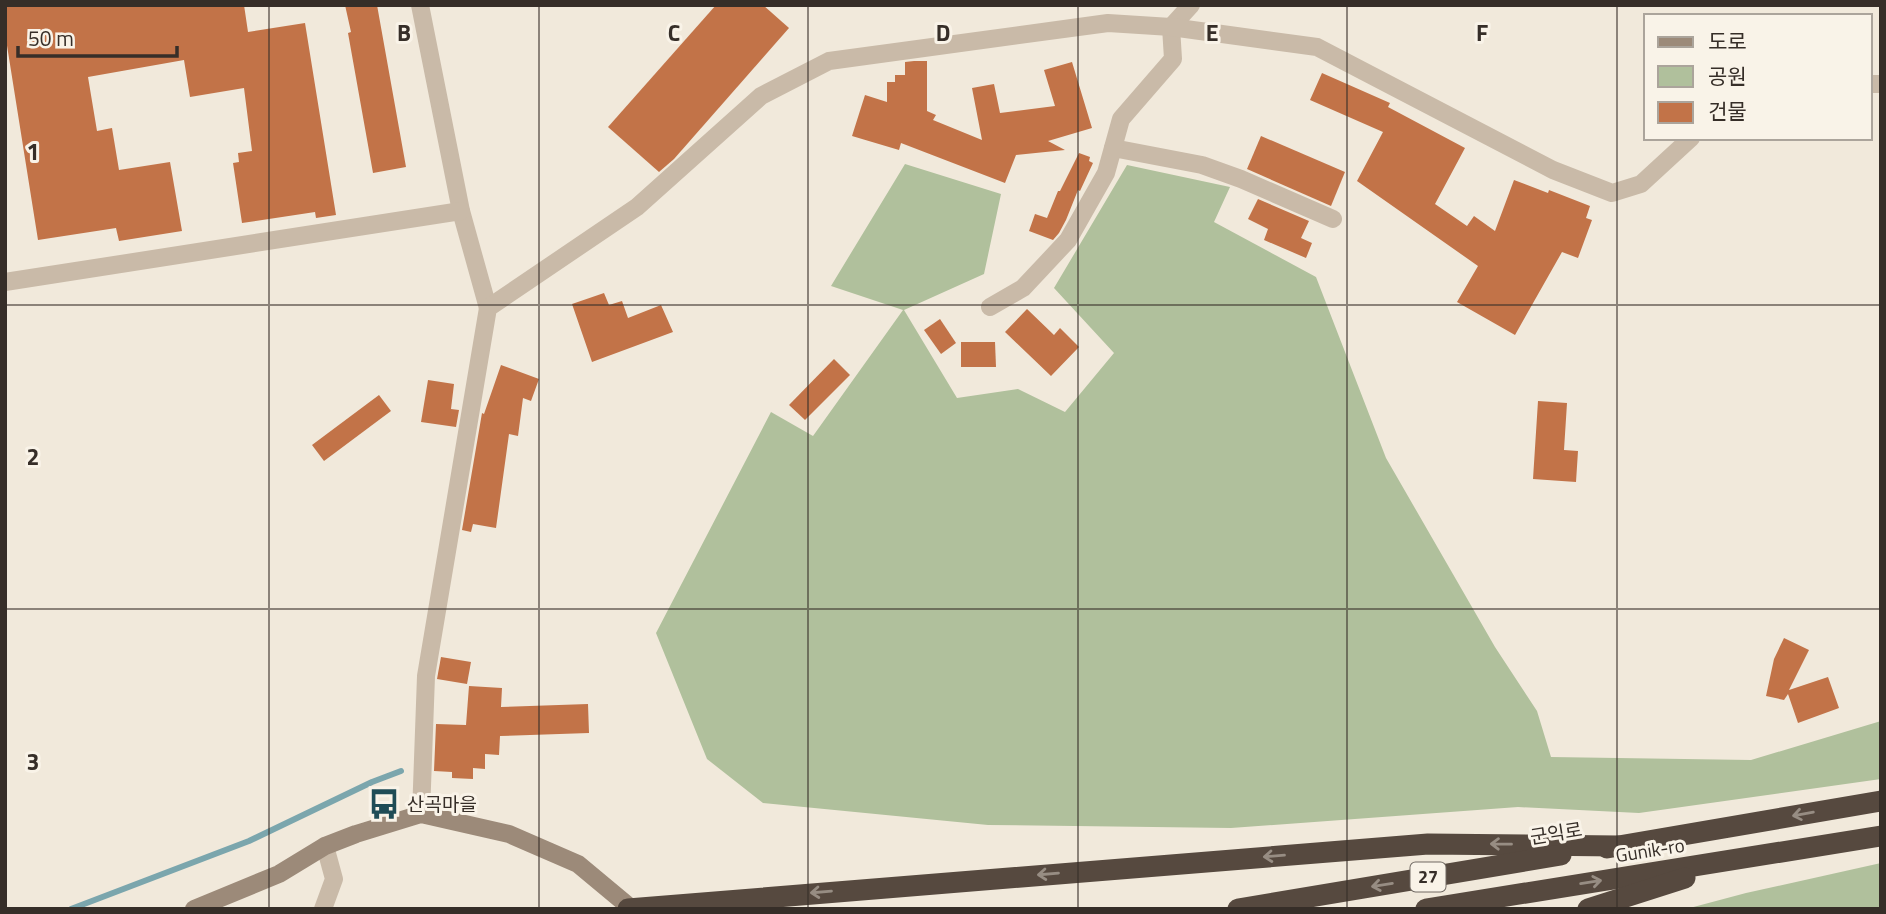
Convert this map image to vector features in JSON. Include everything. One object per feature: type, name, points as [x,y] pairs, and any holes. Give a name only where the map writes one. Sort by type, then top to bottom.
[{"type":"highway","name":"군익로","points":[[1238,909],[1881,801]]},
{"type":"highway","name":"Gunik-ro","points":[[1426,909],[1881,836]]},
{"type":"highway","points":[[630,908],[1427,844],[1619,846]]},
{"type":"highway","points":[[1588,909],[1754,856]]},
{"type":"street","points":[[420,5],[461,212],[488,308],[426,676],[421,814]]},
{"type":"street","points":[[990,307],[1023,288],[1068,240],[1106,173],[1121,119],[1173,59],[1171,27],[1191,5]]},
{"type":"street","points":[[488,308],[637,207],[761,96],[829,61],[1108,23],[1171,27],[1317,47],[1553,170],[1612,193],[1641,184],[1688,140]]},
{"type":"street","points":[[1113,148],[1202,165],[1333,219]]},
{"type":"street","points":[[5,282],[461,212]]},
{"type":"street","points":[[194,909],[279,874],[325,846],[421,814],[509,834],[578,864],[630,908]]},
{"type":"street","points":[[323,909],[334,879],[325,846]]},
{"type":"green space","points":[[905,164],[1001,194],[984,274],[904,310],[957,398],[1018,389],[1065,412],[1114,353],[1054,288],[1127,165],[1230,187],[1214,222],[1316,277],[1386,458],[1495,647],[1537,711],[1551,757],[1751,760],[1881,721],[1881,779],[1639,813],[1518,807],[1231,828],[988,825],[763,803],[707,759],[656,633],[771,412],[813,436],[903,310],[831,286]]},
{"type":"green space","points":[[1881,863],[1881,909],[1686,909],[1746,893]]},
{"type":"building","points":[[5,5],[244,5],[248,32],[305,23],[336,215],[316,218],[315,212],[242,223],[233,163],[239,162],[238,153],[252,151],[244,88],[190,97],[184,60],[88,77],[97,131],[112,128],[119,170],[170,162],[182,231],[119,241],[116,228],[38,240],[5,33]]},
{"type":"building","points":[[345,5],[377,5],[406,167],[373,173]]},
{"type":"building","points":[[716,5],[763,5],[789,28],[674,159],[659,172],[608,127]]},
{"type":"building","points":[[927,61],[927,111],[936,115],[933,120],[982,140],[972,88],[994,84],[1000,113],[1055,106],[1044,70],[1072,62],[1092,128],[1048,141],[1065,150],[1016,155],[1005,183],[901,143],[899,150],[852,136],[865,95],[887,102],[887,82],[895,82],[895,75],[905,75],[905,62]]},
{"type":"building","points":[[1322,73],[1390,103],[1388,107],[1465,148],[1435,204],[1467,226],[1474,216],[1495,231],[1514,180],[1590,206],[1586,218],[1592,220],[1578,258],[1562,252],[1515,335],[1457,302],[1478,266],[1357,181],[1383,132],[1310,100]]},
{"type":"building","points":[[1261,136],[1345,172],[1331,206],[1247,169]]},
{"type":"building","points":[[1079,153],[1090,157],[1089,161],[1093,163],[1059,233],[1053,240],[1029,231],[1035,214],[1047,218]]},
{"type":"building","points":[[1258,199],[1309,221],[1301,238],[1312,243],[1306,258],[1264,240],[1268,229],[1248,219]]},
{"type":"building","points":[[604,293],[609,305],[622,301],[628,318],[661,305],[673,332],[592,362],[572,304]]},
{"type":"building","points":[[1027,309],[1054,335],[1060,328],[1079,347],[1051,376],[1005,332]]},
{"type":"building","points":[[940,319],[956,343],[941,354],[924,330]]},
{"type":"building","points":[[961,342],[995,342],[996,367],[961,367]]},
{"type":"building","points":[[834,359],[850,375],[805,420],[789,405]]},
{"type":"building","points":[[501,365],[539,379],[531,401],[523,398],[518,436],[509,434],[496,528],[473,524],[471,532],[462,530],[482,413],[484,414]]},
{"type":"building","points":[[428,380],[454,384],[451,409],[459,410],[456,427],[421,422]]},
{"type":"building","points":[[379,395],[391,411],[324,461],[312,445]]},
{"type":"building","points":[[1538,401],[1567,403],[1564,450],[1578,451],[1576,482],[1533,479]]},
{"type":"building","points":[[1784,638],[1809,650],[1789,690],[1828,677],[1839,708],[1798,723],[1788,694],[1784,700],[1766,696],[1774,659]]},
{"type":"building","points":[[441,657],[471,662],[467,684],[437,679]]},
{"type":"building","points":[[469,686],[502,688],[501,707],[588,704],[589,733],[500,736],[499,755],[485,754],[485,769],[473,768],[473,779],[452,778],[452,772],[434,771],[436,724],[466,725]]},
{"type":"waterway","points":[[71,909],[249,841],[372,782],[401,771]]},
{"type":"place","name":"산곡마을","points":[[384,804]]}]
